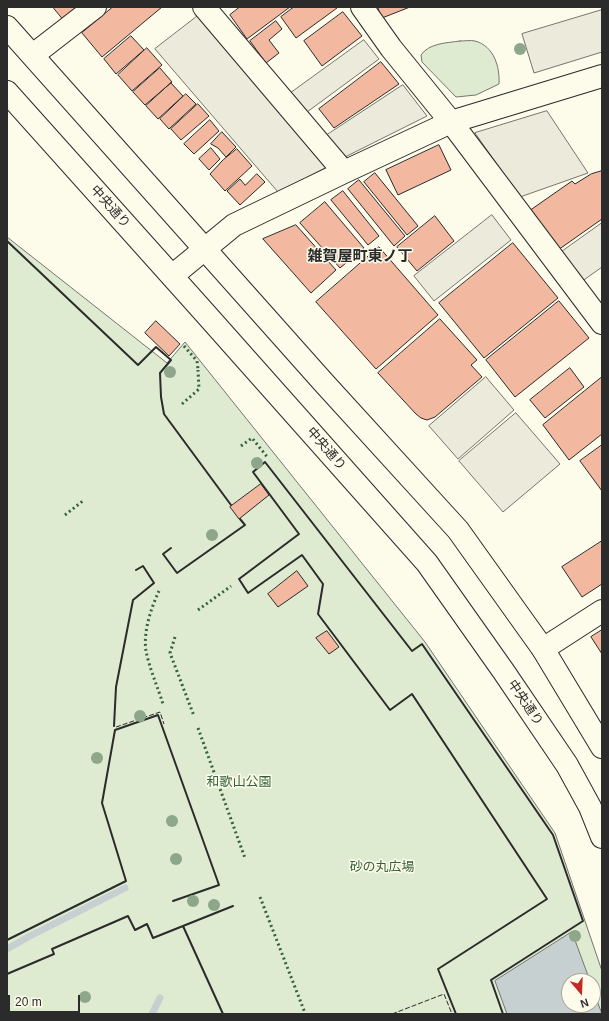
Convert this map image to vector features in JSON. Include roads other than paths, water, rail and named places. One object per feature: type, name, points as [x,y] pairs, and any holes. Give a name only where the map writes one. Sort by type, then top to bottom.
[{"type":"main road","points":[[33,55],[95,7]]},
{"type":"main road","points":[[204,7],[344,172]]},
{"type":"main road","points":[[362,7],[391,48],[451,122],[602,323]]},
{"type":"main road","points":[[7,27],[319,377],[458,530],[543,649],[602,747]]},
{"type":"main road","points":[[172,276],[234,225],[451,122],[602,76]]},
{"type":"main road","name":"中央通り","points":[[7,92],[427,563],[567,765],[590,807],[602,836]]},
{"type":"main road","points":[[543,649],[602,611]]},
{"type":"waterway","points":[[7,949],[125,888]]},
{"type":"waterway","points":[[152,1014],[160,998]]},
{"type":"district","name":"雑賀屋町東ノ丁","points":[[360,257]]},
{"type":"park label","name":"和歌山公園","points":[[239,782]]},
{"type":"park label","name":"砂の丸広場","points":[[382,867]]}]
